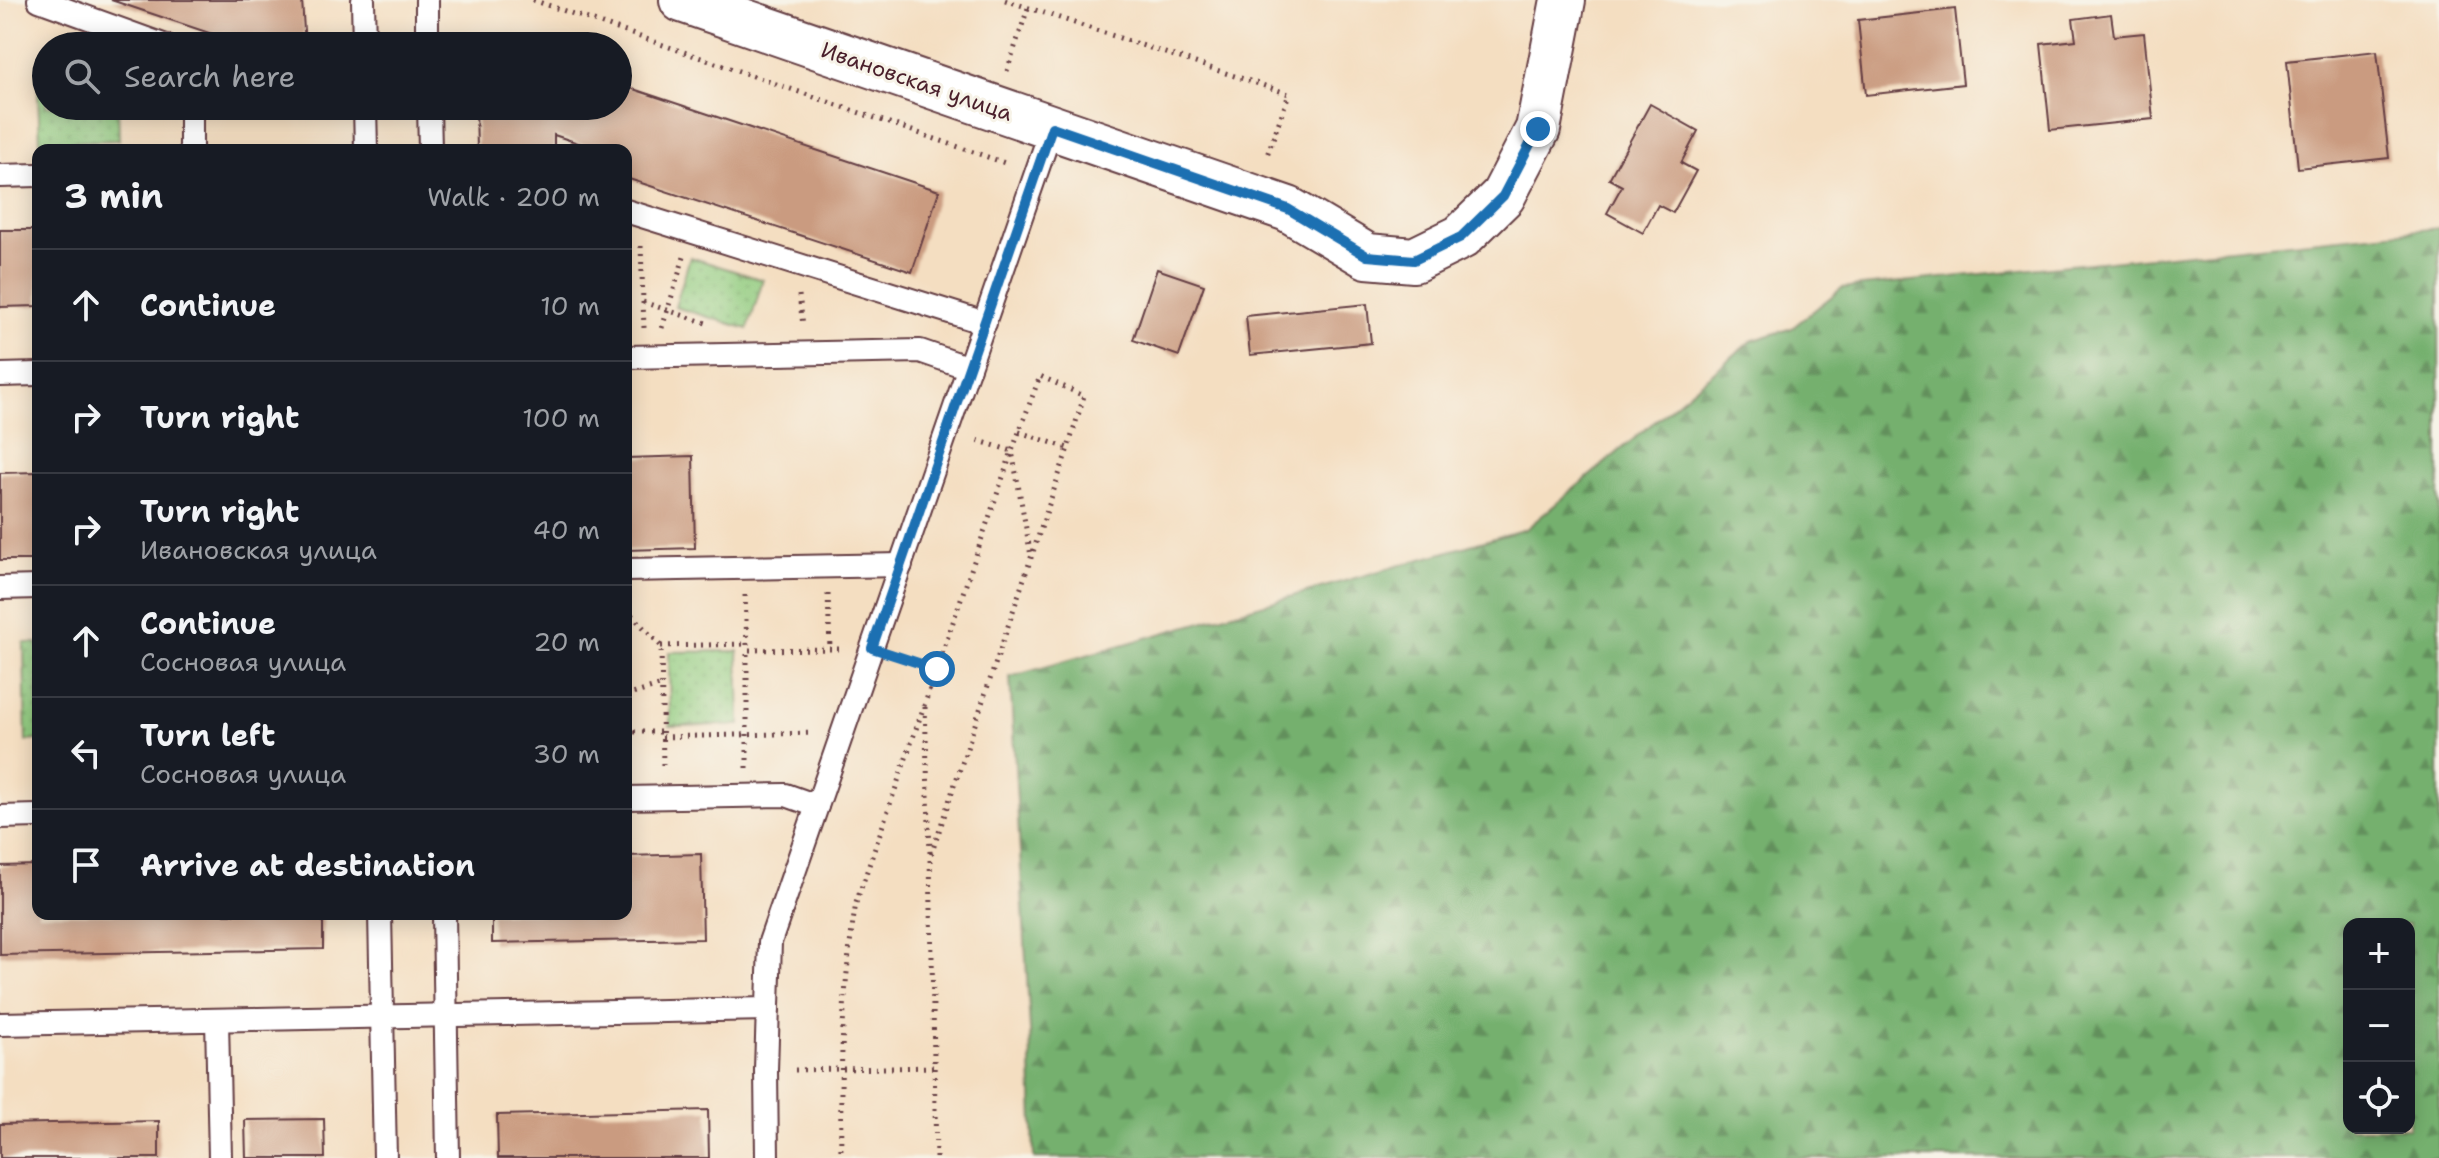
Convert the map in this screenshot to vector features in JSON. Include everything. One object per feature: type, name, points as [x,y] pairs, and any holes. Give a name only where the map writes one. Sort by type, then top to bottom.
[{"type":"street","name":"Ивановская улица","points":[[682,0],[1270,202],[1367,256],[1414,260],[1461,237],[1503,196],[1538,129],[1563,0]]},
{"type":"lane","points":[[39,0],[127,32]]},
{"type":"lane","points":[[363,0],[364,32]]},
{"type":"lane","points":[[427,0],[427,32]]},
{"type":"lane","points":[[191,120],[191,144]]},
{"type":"lane","points":[[362,120],[365,144]]},
{"type":"lane","points":[[429,120],[430,144]]},
{"type":"lane","points":[[767,1158],[770,942],[1052,127]]},
{"type":"lane","points":[[0,176],[32,175]]},
{"type":"lane","points":[[633,213],[985,323]]},
{"type":"lane","points":[[643,357],[920,351],[969,368]]},
{"type":"lane","points":[[0,375],[32,374]]},
{"type":"lane","points":[[632,570],[901,565]]},
{"type":"lane","points":[[0,588],[32,587]]},
{"type":"lane","points":[[632,798],[786,795],[817,806]]},
{"type":"lane","points":[[0,817],[32,816]]},
{"type":"lane","points":[[380,920],[385,1158]]},
{"type":"lane","points":[[444,920],[448,1158]]},
{"type":"lane","points":[[0,1024],[768,1009]]},
{"type":"lane","points":[[217,1020],[220,1158]]},
{"type":"path","points":[[533,0],[626,32]]},
{"type":"path","points":[[1005,0],[1289,94],[1270,202]]},
{"type":"path","points":[[996,108],[1028,8]]},
{"type":"path","points":[[632,34],[1036,174]]},
{"type":"path","points":[[633,213],[643,357]]},
{"type":"path","points":[[643,357],[663,324],[692,231]]},
{"type":"path","points":[[803,266],[798,288],[807,354]]},
{"type":"path","points":[[841,1158],[840,1069],[849,946],[856,903],[1040,376],[1084,396],[930,858]]},
{"type":"path","points":[[947,431],[1012,451]]},
{"type":"path","points":[[1019,432],[1068,448]]},
{"type":"path","points":[[1012,451],[1031,556]]},
{"type":"path","points":[[826,566],[830,649]]},
{"type":"path","points":[[744,568],[747,796]]},
{"type":"path","points":[[632,615],[661,646],[663,797]]},
{"type":"path","points":[[661,646],[872,648],[937,669]]},
{"type":"path","points":[[632,694],[662,685]]},
{"type":"path","points":[[925,702],[936,1158]]},
{"type":"path","points":[[632,732],[820,733]]},
{"type":"path","points":[[766,1070],[934,1067]]},
{"type":"green space","points":[[39,120],[118,120],[119,140],[40,143]]},
{"type":"green space","points":[[2439,228],[2439,1158],[1034,1158],[1010,677],[1526,529],[1751,341],[1792,328],[1842,288]]},
{"type":"green space","points":[[690,257],[763,280],[748,329],[675,307]]},
{"type":"green space","points":[[24,643],[32,643],[32,740],[26,741]]},
{"type":"green space","points":[[738,651],[740,725],[670,726],[669,652]]},
{"type":"building","points":[[111,0],[302,0],[304,32],[206,32]]},
{"type":"building","points":[[1955,9],[1963,84],[1866,95],[1858,20]]},
{"type":"building","points":[[2111,14],[2114,36],[2144,33],[2153,119],[2050,130],[2041,44],[2076,40],[2073,19]]},
{"type":"building","points":[[2377,51],[2389,158],[2298,168],[2287,61]]},
{"type":"building","points":[[632,89],[939,191],[912,272],[632,180],[632,144],[581,144],[554,135],[554,144],[477,144],[476,120],[632,120]]},
{"type":"building","points":[[1650,104],[1698,131],[1681,163],[1696,171],[1673,213],[1658,205],[1643,233],[1607,213],[1622,186],[1609,179]]},
{"type":"building","points":[[0,230],[32,230],[32,306],[0,307]]},
{"type":"building","points":[[1157,269],[1204,285],[1179,356],[1133,340]]},
{"type":"building","points":[[1367,304],[1371,343],[1250,355],[1246,316]]},
{"type":"building","points":[[693,456],[695,548],[632,550],[632,458]]},
{"type":"building","points":[[32,472],[32,560],[0,560],[0,473]]},
{"type":"building","points":[[701,854],[703,939],[492,943],[492,920],[632,920],[632,856]]},
{"type":"building","points":[[32,865],[32,920],[323,920],[323,949],[0,955],[0,866]]},
{"type":"building","points":[[708,1110],[709,1158],[498,1158],[497,1115]]},
{"type":"building","points":[[324,1119],[325,1158],[246,1158],[245,1120]]},
{"type":"building","points":[[159,1121],[159,1158],[0,1158],[0,1124]]},
{"type":"route","points":[[937,669],[872,648],[1052,127],[1288,209],[1367,256],[1414,260],[1461,237],[1503,196],[1538,129]]}]
